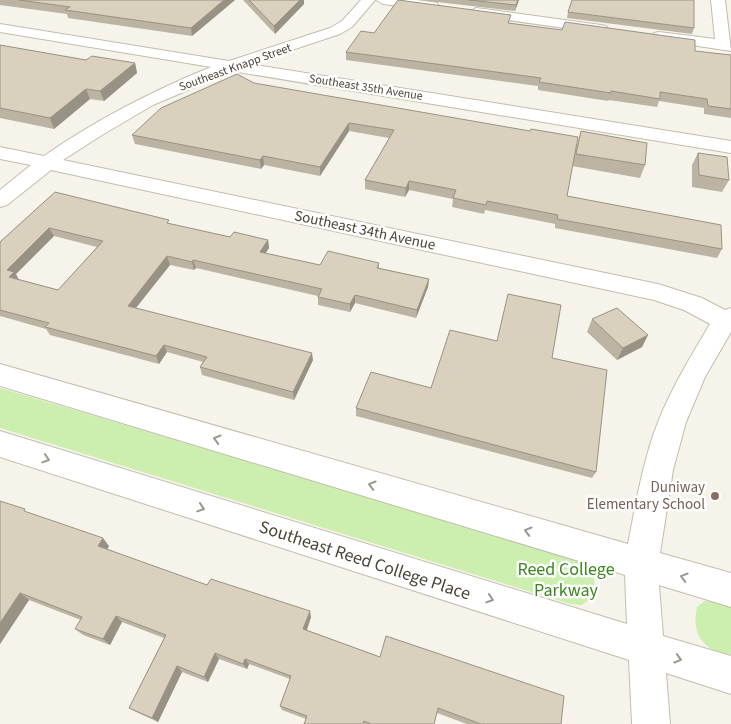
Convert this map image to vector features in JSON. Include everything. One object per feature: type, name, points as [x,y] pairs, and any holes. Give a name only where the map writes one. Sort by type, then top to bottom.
[{"type":"street","name":"Southeast Knapp Street","points":[[0,201],[82,140],[138,106],[202,77],[335,31],[347,24],[368,0]]},
{"type":"street","points":[[383,0],[455,10],[539,14],[615,31]]},
{"type":"street","points":[[644,34],[727,45],[718,0]]},
{"type":"street","name":"Southeast 35th Avenue","points":[[0,28],[731,147]]},
{"type":"street","name":"Southeast 34th Avenue","points":[[0,153],[658,292],[728,319]]},
{"type":"street","points":[[651,724],[641,564],[658,470],[672,422],[693,375],[728,319]]},
{"type":"street","points":[[0,375],[731,590]]},
{"type":"street","name":"Southeast Reed College Place","points":[[0,444],[731,675]]},
{"type":"green space","name":"Reed College Parkway","points":[[0,388],[577,558],[588,566],[593,576],[594,586],[591,599],[581,605],[570,604],[0,428]]},
{"type":"green space","points":[[705,601],[731,606],[731,657],[707,646],[698,634],[696,626],[697,607]]},
{"type":"building","points":[[19,0],[224,0],[191,28],[65,10],[70,7]]},
{"type":"building","points":[[249,0],[300,0],[274,26]]},
{"type":"building","points":[[398,0],[511,15],[508,23],[562,30],[565,22],[695,40],[695,51],[731,55],[731,109],[708,106],[707,99],[660,92],[660,99],[611,91],[611,93],[539,82],[541,78],[346,52],[361,31],[374,33]]},
{"type":"building","points":[[469,0],[518,0],[516,5]]},
{"type":"building","points":[[572,0],[694,0],[694,28],[568,12]]},
{"type":"building","points":[[0,45],[86,60],[92,56],[135,63],[100,91],[86,89],[50,118],[0,108]]},
{"type":"building","points":[[237,74],[254,83],[530,131],[531,129],[578,137],[567,196],[721,225],[722,249],[557,219],[558,215],[487,201],[486,205],[453,198],[456,190],[409,181],[406,188],[365,180],[394,130],[349,123],[320,167],[263,156],[260,160],[132,135],[161,108]]},
{"type":"building","points":[[581,131],[647,143],[645,165],[576,154]]},
{"type":"building","points":[[698,153],[727,157],[729,180],[699,175]]},
{"type":"building","points":[[55,192],[169,220],[167,223],[230,237],[234,232],[268,240],[260,252],[320,265],[328,251],[379,263],[377,268],[429,279],[417,310],[355,295],[350,304],[318,297],[322,289],[193,260],[192,262],[167,256],[128,306],[312,353],[293,392],[200,367],[207,357],[164,345],[156,356],[45,327],[49,323],[0,310],[0,242]],"holes":[[[49,228],[103,241],[58,290],[9,277],[14,272],[7,270]]]},
{"type":"building","points":[[508,294],[561,305],[552,358],[607,370],[596,472],[356,408],[371,372],[431,388],[450,330],[497,341]]},
{"type":"building","points":[[617,308],[648,335],[623,348],[592,319]]},
{"type":"building","points":[[0,501],[103,538],[98,546],[207,585],[211,579],[310,611],[303,629],[380,657],[386,636],[564,696],[561,724],[481,724],[438,708],[434,724],[371,724],[364,721],[363,724],[304,724],[307,716],[280,706],[291,676],[245,659],[243,664],[215,653],[204,677],[177,666],[152,718],[129,708],[166,635],[116,616],[103,639],[75,629],[82,617],[20,593],[0,623]]},
{"type":"place","name":"Duniway Elementary School","points":[[715,496]]}]
